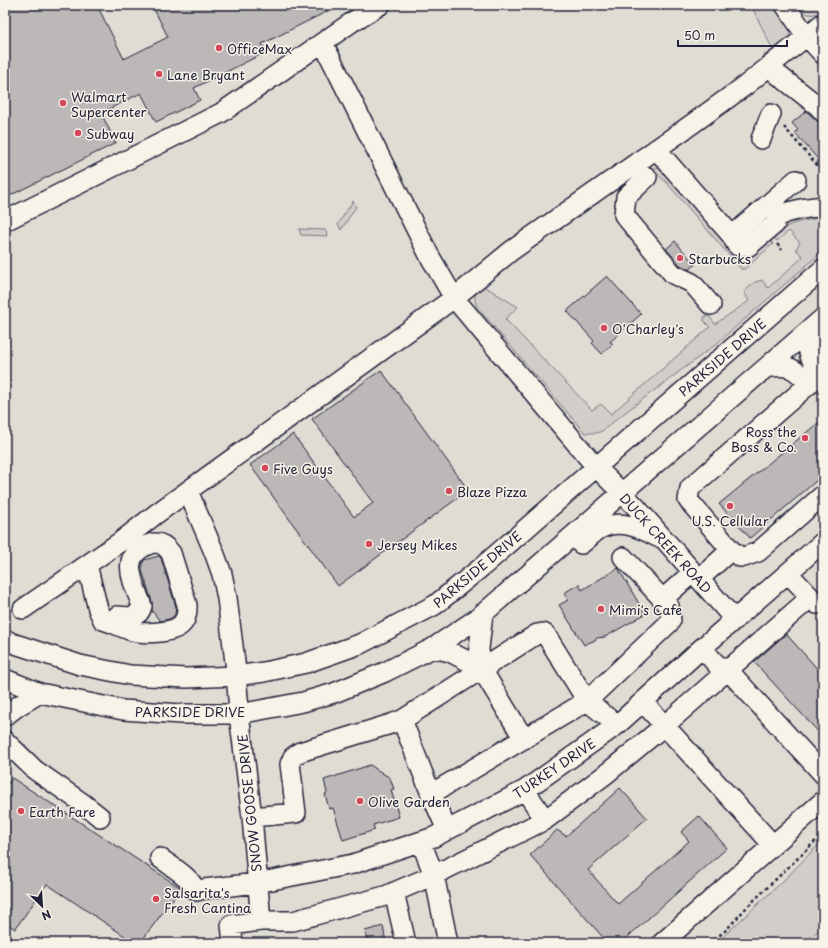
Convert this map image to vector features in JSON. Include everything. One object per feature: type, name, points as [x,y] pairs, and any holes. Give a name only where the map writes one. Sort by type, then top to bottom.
[{"type":"street","points":[[5,221],[221,113],[380,5]]},
{"type":"street","points":[[785,5],[807,37],[823,54]]},
{"type":"street","points":[[23,609],[120,542],[156,514],[454,298],[511,251],[692,124],[770,66],[823,23]]},
{"type":"street","name":"DUCK CREEK ROAD","points":[[323,43],[429,255],[454,298],[596,467],[622,493],[735,620]]},
{"type":"street","points":[[770,66],[777,74],[818,106],[823,112]]},
{"type":"street","points":[[761,138],[771,114]]},
{"type":"street","points":[[656,149],[732,236],[738,246],[749,246],[774,224],[777,218],[785,213],[823,206]]},
{"type":"street","points":[[648,177],[626,197],[624,216],[672,274],[692,283],[711,306]]},
{"type":"street","points":[[732,236],[796,180]]},
{"type":"street","points":[[774,224],[781,224],[823,212]]},
{"type":"street","name":"PARKSIDE DRIVE","points":[[5,639],[12,643],[80,665],[130,675],[186,678],[236,676],[264,672],[306,663],[360,644],[435,605],[483,566],[823,269]]},
{"type":"street","name":"PARKSIDE DRIVE","points":[[5,680],[40,693],[123,710],[181,714],[239,714],[303,702],[334,693],[385,672],[433,648],[483,613],[823,318]]},
{"type":"street","points":[[808,332],[808,352],[818,376]]},
{"type":"street","points":[[766,368],[782,366],[818,376]]},
{"type":"street","points":[[818,376],[690,488],[688,500],[731,550],[740,557],[744,557],[758,552],[823,495]]},
{"type":"street","name":"SNOW GOOSE DRIVE","points":[[188,491],[222,574],[235,662],[239,714],[252,817],[261,921]]},
{"type":"street","points":[[538,566],[566,557],[598,530],[609,525],[631,525],[645,530],[667,543]]},
{"type":"street","points":[[87,565],[98,609],[103,620],[133,631],[153,633],[172,630],[178,627],[184,621],[187,613],[186,605],[170,553],[166,547],[159,542],[139,548],[132,555],[130,570],[142,606],[141,611],[130,617],[117,616]]},
{"type":"street","name":"TURKEY DRIVE","points":[[160,858],[194,885],[195,893],[257,883],[353,864],[434,837],[525,790],[617,725],[823,542]]},
{"type":"street","points":[[663,599],[731,550]]},
{"type":"street","points":[[431,794],[587,701],[670,623],[671,612],[668,606],[623,557]]},
{"type":"street","points":[[233,943],[231,925],[261,921],[293,921],[385,896],[434,875],[545,820],[606,774],[664,726],[727,670],[818,603],[788,573]]},
{"type":"street","points":[[483,613],[479,649],[481,668],[524,739]]},
{"type":"street","points":[[252,817],[296,813],[290,764],[294,757],[300,752],[402,720],[481,668],[537,634],[543,633],[546,635],[587,701],[617,725]]},
{"type":"street","points":[[433,648],[450,652],[481,668]]},
{"type":"street","points":[[702,648],[718,666],[727,670],[823,774]]},
{"type":"street","points":[[5,716],[18,706],[40,693]]},
{"type":"street","points":[[642,702],[772,845]]},
{"type":"street","points":[[402,720],[431,794],[448,830]]},
{"type":"street","points":[[5,741],[35,770],[100,816]]},
{"type":"street","points":[[525,790],[545,820]]},
{"type":"street","points":[[662,943],[823,801]]},
{"type":"street","points":[[421,842],[434,875],[448,943]]},
{"type":"street","points":[[394,892],[406,943]]},
{"type":"path","points":[[710,943],[726,930],[823,834]]},
{"type":"shaded area","points":[[5,5],[823,5],[823,857],[725,943],[5,943]]},
{"type":"shaded area","points":[[751,5],[774,5],[784,18],[789,28],[789,38],[786,42],[765,57],[764,55],[773,50]]},
{"type":"shaded area","points":[[796,5],[823,5],[823,11],[816,14],[808,14]]},
{"type":"shaded area","points":[[657,165],[736,254],[741,256],[750,255],[758,250],[769,239],[773,244],[745,269],[741,269],[666,182],[653,170]]},
{"type":"shaded area","points":[[353,201],[356,207],[341,230],[338,224]]},
{"type":"shaded area","points":[[823,217],[823,251],[715,345],[602,431],[597,433],[585,433],[477,307],[475,301],[475,295],[482,285],[518,307],[505,319],[592,410],[601,404],[611,414],[710,327],[704,321],[704,317],[709,316],[715,324],[749,301],[745,291],[755,282],[762,280],[768,288],[803,257],[796,249],[800,243],[789,231],[777,241],[773,236],[790,225]]},
{"type":"shaded area","points":[[299,229],[325,230],[328,236],[301,235]]},
{"type":"shaded area","points":[[823,840],[823,927],[803,943],[716,943],[784,880]]},
{"type":"building","name":"Walmart Supercenter","points":[[5,5],[97,5],[124,59],[168,37],[152,5],[340,5],[262,44],[266,52],[194,88],[200,100],[156,122],[141,93],[101,113],[116,143],[5,198]]},
{"type":"building","points":[[806,111],[819,122],[823,123],[823,165],[795,133],[798,130],[792,123]]},
{"type":"building","name":"Starbucks","points":[[675,241],[695,265],[689,270],[680,265],[666,249]]},
{"type":"building","name":"O'Charley's","points":[[607,276],[641,314],[610,342],[613,344],[602,354],[592,343],[594,341],[567,311]]},
{"type":"building","points":[[381,370],[464,484],[462,495],[338,586],[250,465],[293,434],[354,517],[373,503],[312,419]]},
{"type":"building","points":[[818,423],[823,429],[823,475],[750,538],[719,504]]},
{"type":"building","points":[[159,556],[161,558],[176,607],[173,617],[160,621],[152,611],[152,602],[142,570],[144,560]]},
{"type":"building","name":"Mimi's Cafe","points":[[618,568],[645,614],[605,637],[597,638],[584,645],[559,605],[568,600],[564,593],[579,584],[582,590]]},
{"type":"building","points":[[786,634],[823,675],[823,737],[754,662]]},
{"type":"building","name":"Olive Garden","points":[[370,765],[390,778],[394,789],[391,790],[399,817],[373,825],[375,830],[343,840],[333,808],[329,809],[325,794],[327,793],[324,780]]},
{"type":"building","points":[[12,778],[181,888],[140,943],[135,943],[47,884],[15,929],[5,922],[5,788]]},
{"type":"building","points":[[620,788],[647,818],[588,870],[618,904],[689,841],[681,832],[699,816],[727,848],[621,943],[608,943],[530,855],[557,830],[566,836]]},
{"type":"building","points":[[383,926],[386,943],[367,943],[365,931]]},
{"type":"place","name":"OfficeMax","points":[[219,48]]},
{"type":"place","name":"Lane Bryant","points":[[159,74]]},
{"type":"place","name":"Walmart Supercenter","points":[[63,103]]},
{"type":"place","name":"Subway","points":[[78,133]]},
{"type":"place","name":"Starbucks","points":[[680,258]]},
{"type":"place","name":"O'Charley's","points":[[604,328]]},
{"type":"place","name":"Ross the Boss & Co.","points":[[805,438]]},
{"type":"place","name":"Five Guys","points":[[265,468]]},
{"type":"place","name":"Blaze Pizza","points":[[449,491]]},
{"type":"place","name":"U.S. Cellular","points":[[730,506]]},
{"type":"place","name":"Jersey Mikes","points":[[369,544]]},
{"type":"place","name":"Mimi's Cafe","points":[[601,609]]},
{"type":"place","name":"Olive Garden","points":[[360,801]]},
{"type":"place","name":"Earth Fare","points":[[21,811]]},
{"type":"place","name":"Salsarita's Fresh Cantina","points":[[156,899]]}]
